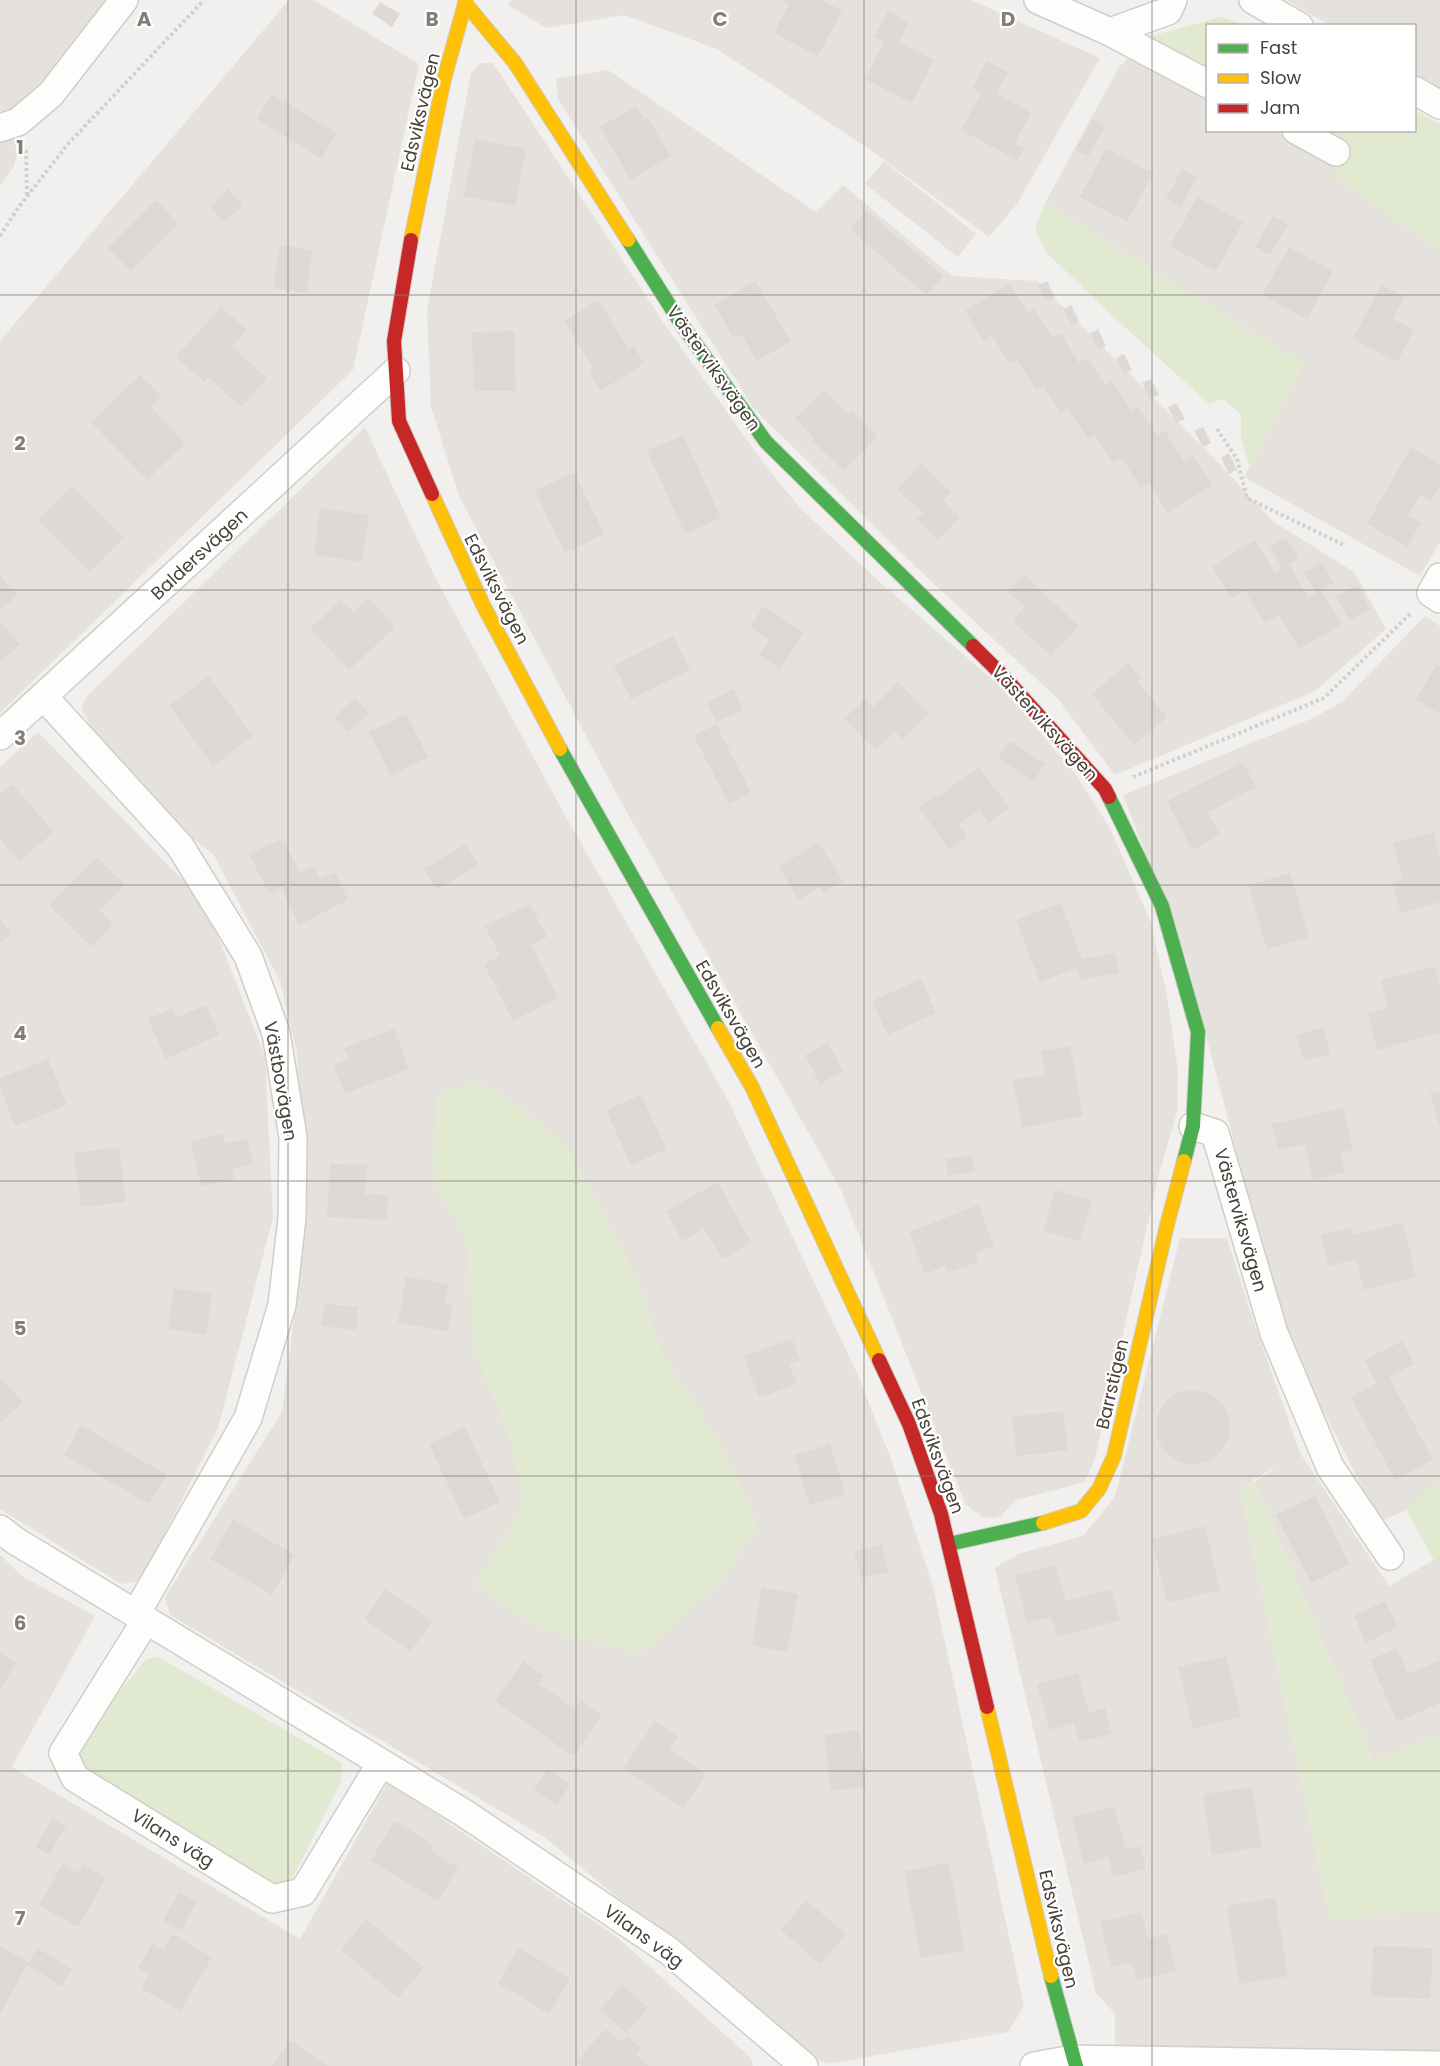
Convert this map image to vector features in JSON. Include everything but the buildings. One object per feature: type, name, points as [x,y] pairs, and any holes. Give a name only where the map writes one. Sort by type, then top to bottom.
[{"type":"street","points":[[9,125],[51,94],[124,0]]},
{"type":"street","points":[[1038,0],[1110,33],[1206,83]]},
{"type":"street","points":[[1110,33],[1168,11],[1173,0]]},
{"type":"street","points":[[1253,0],[1295,24]]},
{"type":"street","name":"Edsviksvägen","points":[[466,1],[444,79],[414,225],[394,341],[399,421],[483,605],[582,791],[752,1087],[909,1424],[941,1514],[949,1544],[1059,2009],[1075,2062]]},
{"type":"street","name":"Västerviksvägen","points":[[466,1],[515,63],[682,325],[765,442],[906,578],[1005,678],[1105,789],[1162,906],[1197,1032],[1193,1126],[1215,1133],[1274,1333],[1330,1467],[1390,1556]]},
{"type":"street","points":[[1416,91],[1440,105]]},
{"type":"street","points":[[1300,132],[1336,152]]},
{"type":"street","name":"Baldersvägen","points":[[0,736],[396,371]]},
{"type":"street","name":"Västbovägen","points":[[44,697],[180,846],[248,956],[276,1033],[293,1137],[292,1218],[282,1305],[248,1418],[141,1617]]},
{"type":"street","name":"Barrstigen","points":[[949,1544],[1028,1527],[1082,1510],[1099,1489],[1114,1455],[1167,1225],[1193,1126]]},
{"type":"street","name":"Vilans väg","points":[[0,1529],[14,1540],[464,1813],[669,1951],[804,2066]]},
{"type":"street","name":"Vilans väg","points":[[141,1617],[63,1753],[75,1778],[272,1899],[303,1892],[381,1763]]},
{"type":"street","points":[[1034,2066],[1075,2062],[1440,2065]]},
{"type":"path","points":[[0,236],[68,144],[204,0]]},
{"type":"path","points":[[9,125],[26,146],[27,197]]},
{"type":"path","points":[[1217,429],[1237,459],[1247,498],[1346,546]]},
{"type":"path","points":[[1105,789],[1324,698],[1437,590]]},
{"type":"shaded area","points":[[0,0],[108,0],[33,93],[14,166],[0,186]]},
{"type":"shaded area","points":[[289,0],[314,0],[419,64],[353,370],[0,713],[0,341]]},
{"type":"shaded area","points":[[511,0],[971,0],[1100,58],[1017,204],[989,237],[869,149],[717,49],[624,15],[546,28],[508,5]]},
{"type":"shaded area","points":[[1286,0],[1440,0],[1440,90],[1416,76],[1416,24],[1328,24]]},
{"type":"shaded area","points":[[1151,36],[1206,67],[1206,132],[1320,132],[1346,146],[1334,176],[1440,250],[1440,542],[1420,576],[1244,477],[1303,364],[1045,203],[1119,67]]},
{"type":"shaded area","points":[[480,63],[493,63],[663,322],[764,464],[801,509],[883,585],[1000,686],[1074,772],[1110,828],[1151,923],[1167,996],[1178,1070],[1177,1111],[1158,1178],[1095,1458],[1085,1482],[1016,1500],[1001,1516],[983,1517],[966,1505],[841,1190],[621,802],[459,496],[431,407],[427,310],[471,73]]},
{"type":"shaded area","points":[[608,70],[816,212],[843,185],[952,276],[1037,281],[1212,456],[1274,522],[1354,572],[1386,629],[1315,691],[1115,775],[1058,699],[918,569],[754,409],[558,99],[556,79]]},
{"type":"shaded area","points":[[884,161],[976,234],[958,257],[865,184]]},
{"type":"shaded area","points":[[365,427],[435,577],[566,817],[728,1100],[857,1373],[891,1459],[933,1587],[1024,2006],[1008,2032],[828,2064],[813,2057],[544,1837],[170,1615],[165,1597],[282,1412],[303,1249],[297,1052],[280,981],[213,854],[191,837],[144,789],[92,729],[81,708],[87,696]]},
{"type":"shaded area","points":[[1425,616],[1440,626],[1440,1478],[1406,1510],[1380,1522],[1293,1352],[1248,1196],[1186,958],[1123,795],[1313,718],[1342,702]]},
{"type":"shaded area","points":[[38,732],[205,903],[265,1057],[273,1218],[218,1428],[141,1581],[121,1584],[0,1509],[0,767]]},
{"type":"shaded area","points":[[1180,1238],[1227,1238],[1300,1453],[1389,1586],[1440,1556],[1440,1735],[1374,1761],[1254,1482],[1287,1461],[1240,1487],[1330,1920],[1427,1910],[1440,1912],[1440,2066],[1115,2066],[1115,2014],[1096,1993],[995,1568],[1018,1554],[1083,1536],[1115,1497]]},
{"type":"shaded area","points":[[0,1555],[22,1576],[95,1616],[12,1767],[300,1939],[388,1782],[617,1937],[751,2058],[753,2066],[0,2066]]},
{"type":"green space","points":[[1221,17],[1243,24],[1206,24],[1206,67],[1151,36]]},
{"type":"green space","points":[[1416,111],[1440,124],[1440,250],[1333,176],[1345,146],[1320,132],[1416,132]]},
{"type":"green space","points":[[1045,203],[1304,364],[1250,468],[1241,439],[1241,414],[1223,399],[1209,404],[1046,252],[1035,229]]},
{"type":"green space","points":[[478,1081],[521,1107],[568,1149],[637,1276],[661,1349],[731,1463],[758,1526],[719,1584],[640,1654],[532,1625],[475,1586],[523,1505],[509,1437],[473,1346],[468,1246],[434,1180],[435,1097]]},
{"type":"green space","points":[[1440,1478],[1440,1556],[1434,1560],[1406,1510]]},
{"type":"green space","points":[[1253,1480],[1374,1761],[1440,1735],[1440,1912],[1427,1910],[1330,1921],[1240,1487]]},
{"type":"green space","points":[[157,1656],[342,1763],[341,1782],[292,1879],[275,1885],[88,1772],[79,1758],[93,1725],[119,1681],[126,1684],[145,1660]]},
{"type":"traffic: fast","points":[[628,240],[682,325],[766,442],[973,646]]},
{"type":"traffic: fast","points":[[560,749],[718,1028]]},
{"type":"traffic: fast","points":[[1109,797],[1162,906],[1198,1032],[1193,1126],[1184,1161]]},
{"type":"traffic: fast","points":[[949,1544],[1043,1523]]},
{"type":"traffic: fast","points":[[1051,1976],[1076,2066]]},
{"type":"traffic: slow","points":[[411,240],[444,79],[466,0]]},
{"type":"traffic: slow","points":[[465,3],[515,63],[628,240]]},
{"type":"traffic: slow","points":[[432,494],[483,605],[560,749]]},
{"type":"traffic: slow","points":[[718,1028],[752,1087],[879,1360]]},
{"type":"traffic: slow","points":[[1043,1523],[1081,1511],[1099,1489],[1114,1456],[1184,1161]]},
{"type":"traffic: slow","points":[[987,1707],[1051,1976]]},
{"type":"traffic: jam","points":[[411,240],[394,341],[399,421],[432,494]]},
{"type":"traffic: jam","points":[[973,646],[1005,678],[1105,789],[1109,797]]},
{"type":"traffic: jam","points":[[879,1360],[909,1424],[941,1514],[987,1707]]}]
